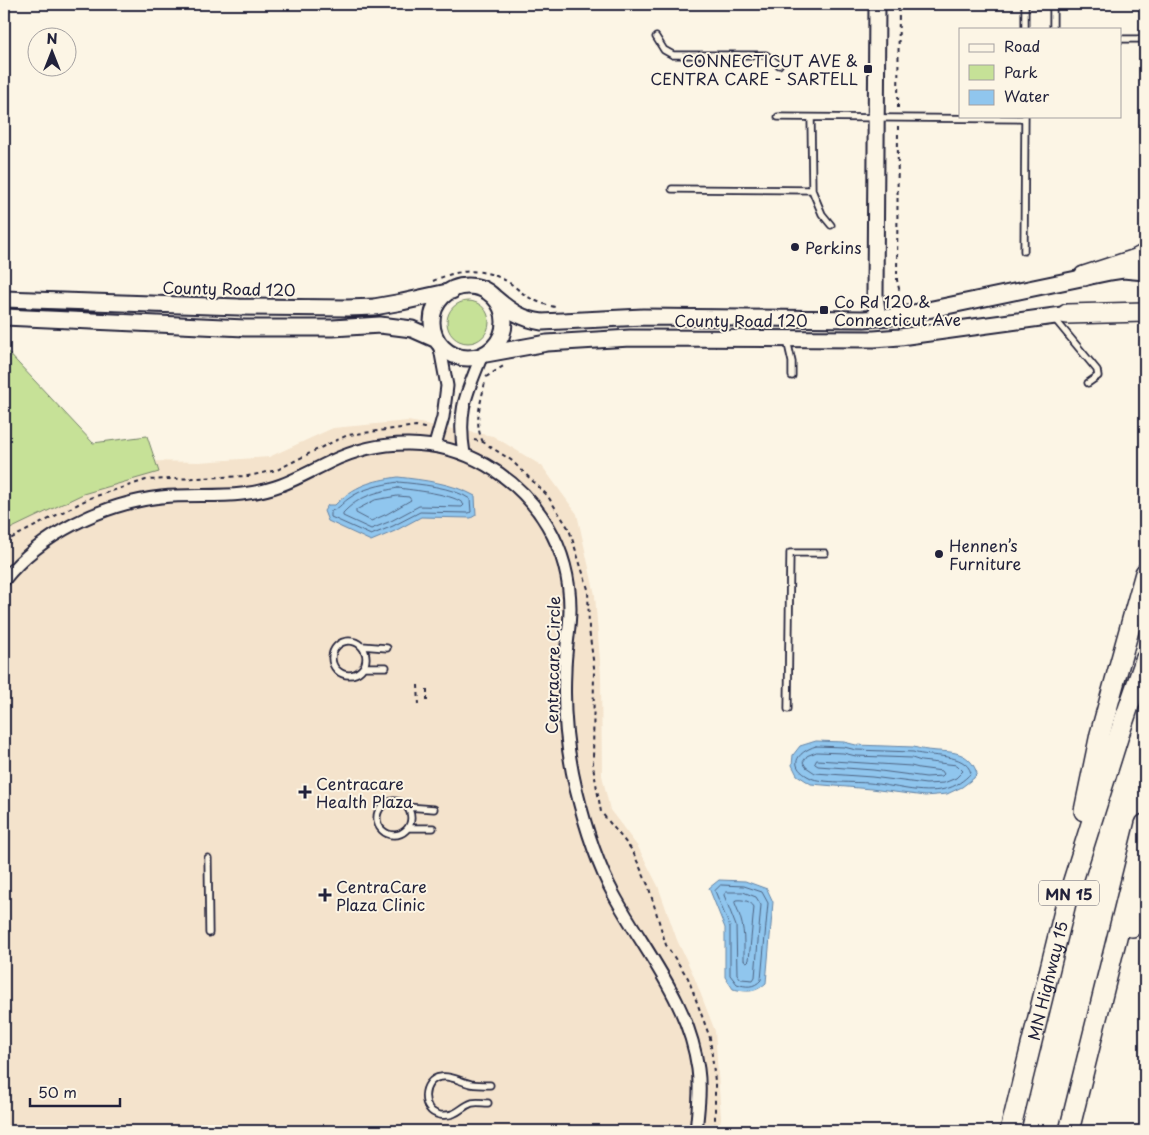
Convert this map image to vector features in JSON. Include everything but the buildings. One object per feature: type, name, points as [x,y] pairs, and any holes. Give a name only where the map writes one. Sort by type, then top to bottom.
[{"type":"highway","points":[[1084,276],[1136,259],[1145,254]]},
{"type":"highway","points":[[1059,315],[1145,312]]},
{"type":"highway","points":[[1063,913],[1100,734],[1145,573]]},
{"type":"highway","name":"MN Highway 15","points":[[1010,1131],[1063,913],[1119,735],[1145,660]]},
{"type":"highway","points":[[1068,1131],[1145,824]]},
{"type":"highway","points":[[1075,1100],[1117,975],[1145,882]]},
{"type":"street","points":[[877,4],[875,295],[878,318]]},
{"type":"street","name":"County Road 120","points":[[495,298],[527,320],[542,322],[643,317],[878,318],[918,312],[1084,276],[1123,270],[1145,272]]},
{"type":"street","points":[[435,445],[445,407],[447,386],[438,342],[432,324],[433,314],[443,297],[452,290],[460,287],[479,288],[488,292],[501,306],[504,325],[498,343],[484,355],[467,390],[460,424],[464,454]]},
{"type":"street","name":"County Road 120","points":[[4,299],[239,307],[348,308],[383,305],[452,290]]},
{"type":"street","name":"County Road 120","points":[[484,355],[572,340],[630,338],[874,339],[900,337],[1136,306],[1145,303]]},
{"type":"street","points":[[4,317],[245,328],[333,328],[380,325],[412,329],[438,342],[454,355],[473,358],[484,355]]},
{"type":"street","name":"Centracare Circle","points":[[4,580],[26,557],[50,537],[102,512],[132,502],[158,497],[262,492],[286,484],[329,463],[366,449],[409,443],[435,445],[464,454],[486,465],[525,494],[542,515],[554,536],[564,560],[569,584],[570,611],[564,671],[566,739],[586,829],[614,895],[664,975],[687,1023],[694,1046],[698,1071],[699,1107],[696,1131]]},
{"type":"lane","points":[[1025,28],[1026,4]]},
{"type":"lane","points":[[1053,4],[1053,28]]},
{"type":"lane","points":[[656,37],[664,50],[672,55],[766,54],[778,65]]},
{"type":"lane","points":[[1122,39],[1145,39]]},
{"type":"lane","points":[[778,118],[1025,118],[1024,251]]},
{"type":"lane","points":[[811,118],[812,190],[822,214],[831,225]]},
{"type":"lane","points":[[672,189],[812,190]]},
{"type":"lane","points":[[1059,315],[1097,370],[1098,376],[1088,383]]},
{"type":"lane","points":[[787,338],[792,376]]},
{"type":"lane","points":[[788,709],[790,553],[825,553]]},
{"type":"lane","points":[[386,648],[362,646],[352,641],[346,641],[336,647],[332,658],[335,668],[345,675],[356,674],[365,667],[386,667]]},
{"type":"lane","points":[[362,646],[367,656],[365,667]]},
{"type":"lane","points":[[433,828],[408,828],[399,834],[388,834],[380,828],[377,817],[382,806],[392,801],[407,807],[434,809]]},
{"type":"lane","points":[[407,807],[411,818],[408,828]]},
{"type":"lane","points":[[208,858],[209,933]]},
{"type":"lane","points":[[488,1103],[471,1103],[450,1115],[438,1114],[429,1109],[425,1100],[426,1090],[431,1081],[439,1076],[471,1084],[490,1085]]},
{"type":"path","points":[[899,4],[897,280],[900,293]]},
{"type":"path","points":[[483,442],[477,425],[485,380],[487,376],[500,367],[509,364]]},
{"type":"path","points":[[4,542],[90,498],[146,480],[248,476],[277,470],[348,435],[416,426],[439,431]]},
{"type":"path","points":[[461,436],[483,442],[511,460],[547,495],[569,529],[588,589],[589,629],[594,667],[593,766],[601,812],[632,850],[648,885],[666,945],[688,978],[710,1038],[715,1081],[714,1131]]},
{"type":"path","points":[[418,685],[419,705]]},
{"type":"path","points":[[427,686],[427,701]]},
{"type":"shaded area","name":"Centracare Health Plaza","points":[[408,421],[493,436],[542,466],[577,514],[595,595],[601,675],[602,775],[610,810],[638,847],[658,886],[677,940],[693,974],[715,1031],[721,1118],[719,1131],[4,1131],[4,516],[145,461],[199,462],[269,457],[333,428]]},
{"type":"green space","points":[[472,301],[480,304],[486,310],[489,322],[486,334],[480,340],[464,343],[456,340],[450,334],[447,318],[450,310],[456,304]]},
{"type":"green space","points":[[4,348],[93,443],[147,436],[159,472],[83,494],[8,530],[4,536]]},
{"type":"water","points":[[398,477],[437,483],[457,488],[475,496],[476,515],[471,518],[421,517],[371,541],[328,521],[324,511],[328,505],[335,505],[349,493],[364,485]]},
{"type":"water","points":[[816,741],[844,742],[856,745],[914,747],[951,752],[966,758],[977,773],[974,778],[962,787],[947,794],[925,796],[811,784],[797,775],[792,765],[793,755],[800,746]]},
{"type":"water","points":[[719,880],[745,881],[767,889],[773,902],[766,983],[754,990],[733,989],[725,977],[725,928],[709,888]]},
{"type":"place","name":"CONNECTICUT AVE & CENTRA CARE - SARTELL","points":[[868,69]]},
{"type":"place","name":"Perkins","points":[[795,247]]},
{"type":"place","name":"Co Rd 120 & Connecticut Ave","points":[[824,310]]},
{"type":"place","name":"Hennen’s Furniture","points":[[939,554]]},
{"type":"place","name":"Centracare Health Plaza","points":[[305,792]]},
{"type":"place","name":"CentraCare Plaza Clinic","points":[[325,895]]}]
